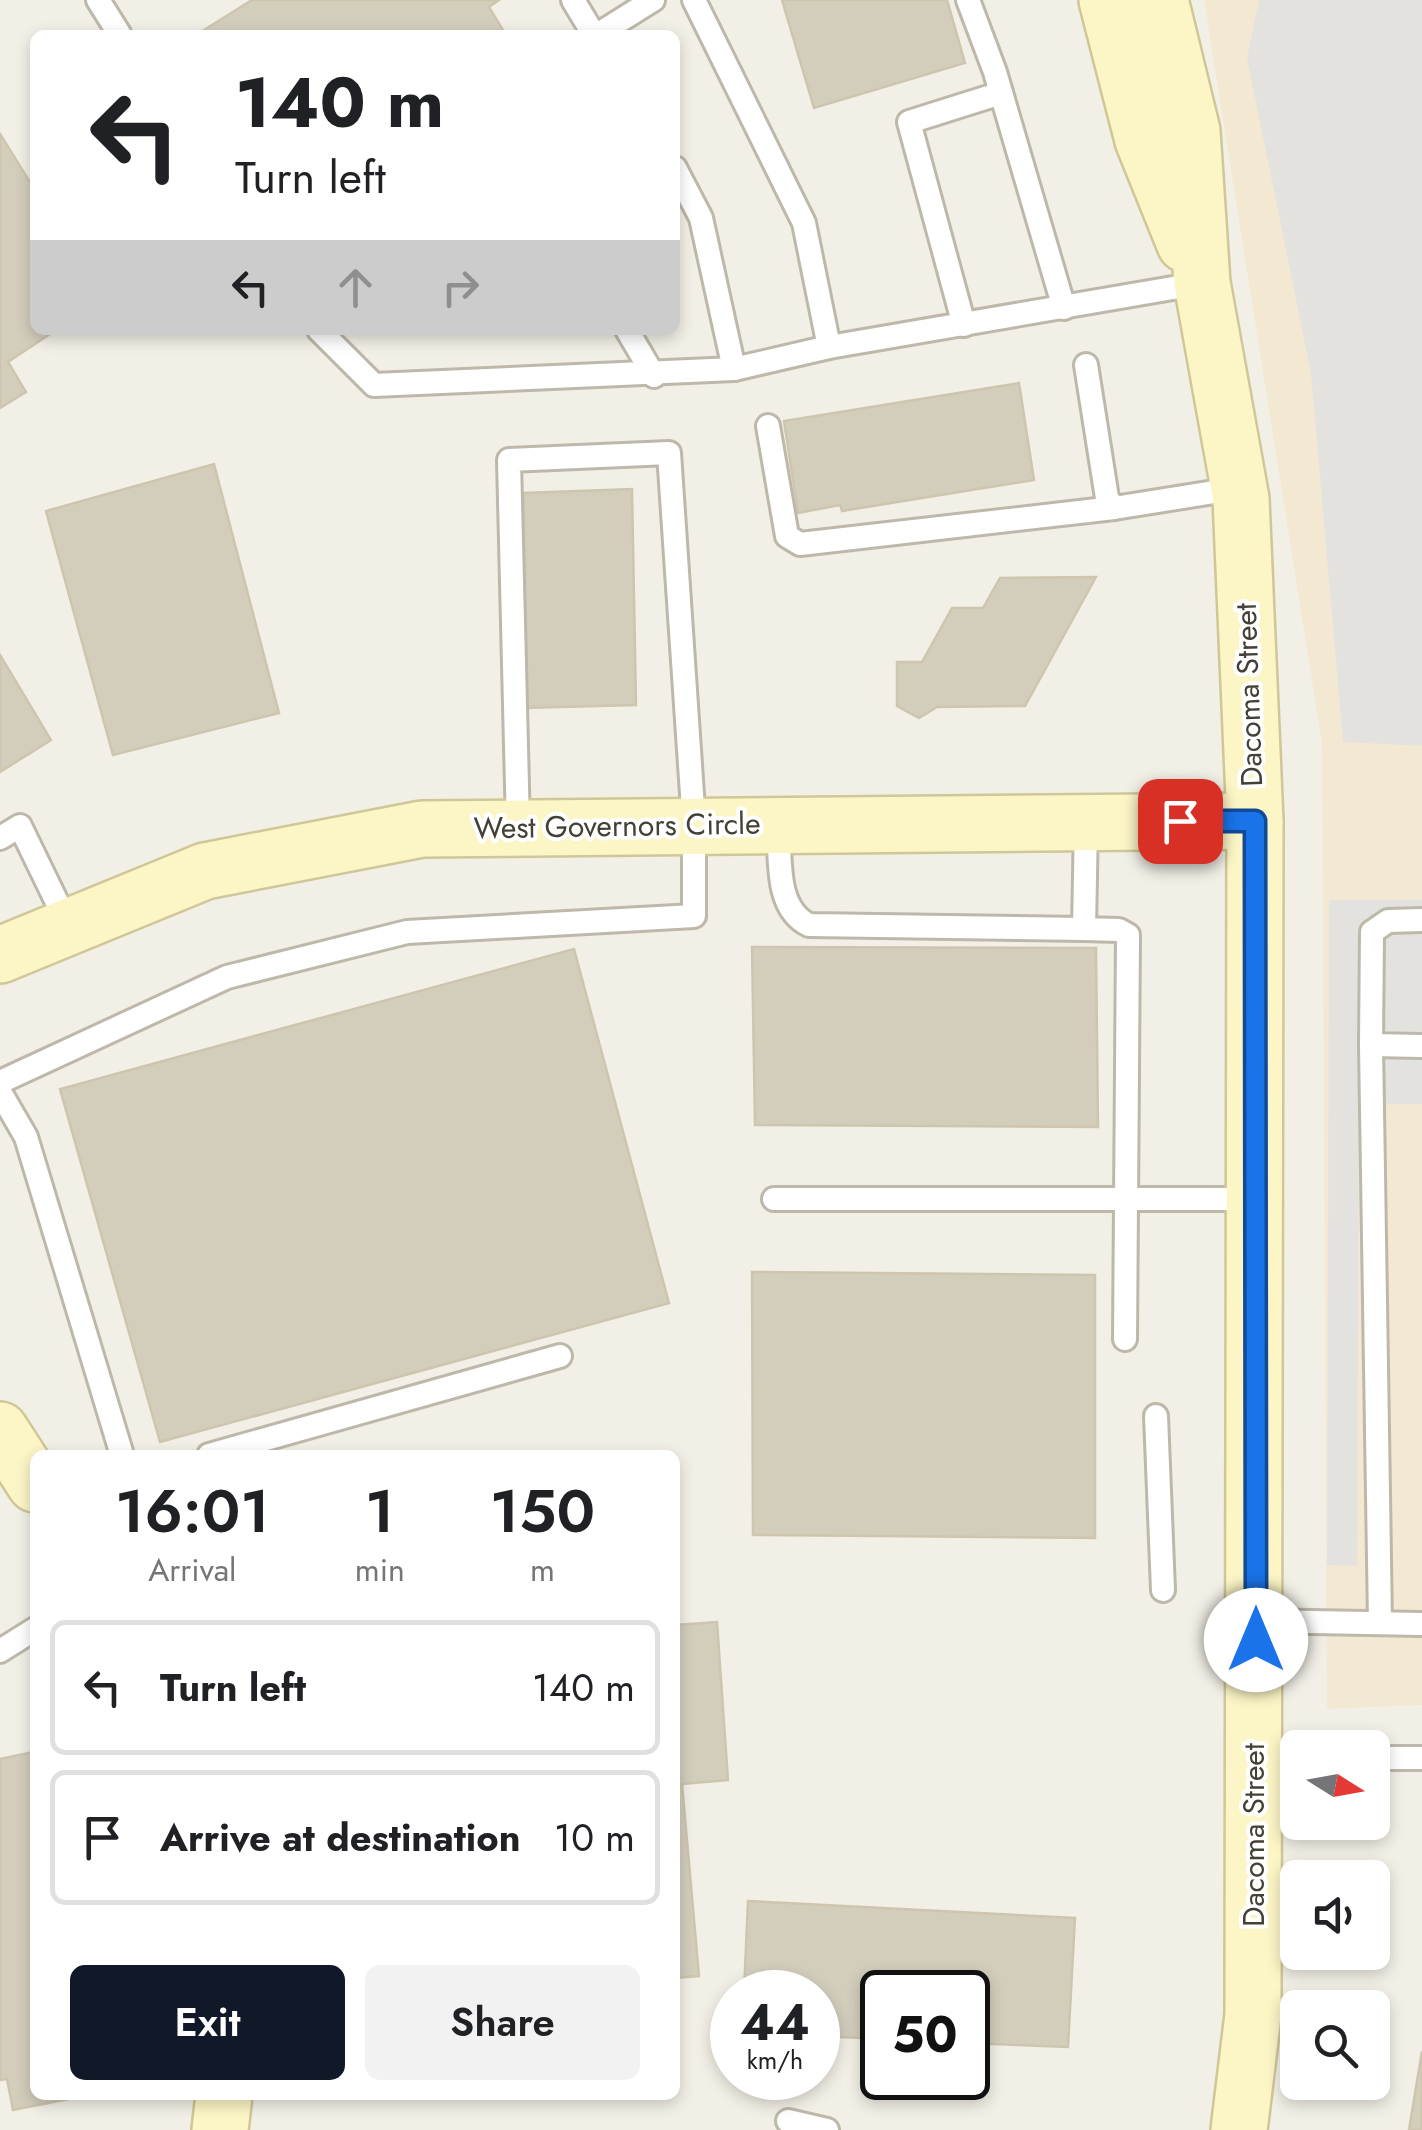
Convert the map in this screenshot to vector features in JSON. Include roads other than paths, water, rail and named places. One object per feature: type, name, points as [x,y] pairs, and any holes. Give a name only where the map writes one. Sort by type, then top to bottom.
[{"type":"main road","name":"Dacoma Street","points":[[1107,0],[1143,140],[1202,284]]},
{"type":"main road","name":"Dacoma Street","points":[[1160,0],[1192,131],[1202,284],[1239,488],[1255,821],[1255,1621],[1276,1758],[1240,2130]]},
{"type":"main road","name":"West Governors Circle","points":[[0,955],[206,871],[422,829],[1255,821]]},
{"type":"main road","points":[[0,1430],[30,1476]]},
{"type":"main road","points":[[220,2130],[223,2100]]},
{"type":"lane","points":[[573,0],[592,30]]},
{"type":"lane","points":[[603,30],[653,0]]},
{"type":"lane","points":[[694,0],[804,222],[829,347]]},
{"type":"lane","points":[[968,0],[1001,94],[1064,308]]},
{"type":"lane","points":[[103,2],[117,30]]},
{"type":"lane","points":[[964,324],[909,122],[1001,94]]},
{"type":"lane","points":[[680,178],[701,218],[734,369]]},
{"type":"lane","points":[[324,335],[374,385],[654,376],[734,369],[829,347],[1202,284]]},
{"type":"lane","points":[[630,335],[654,376]]},
{"type":"lane","points":[[1086,366],[1107,498],[1114,508]]},
{"type":"lane","points":[[768,426],[786,536],[800,544],[1114,508],[1239,488]]},
{"type":"lane","points":[[0,1082],[226,976],[407,932],[694,916],[694,824],[669,454],[508,460],[518,827]]},
{"type":"lane","points":[[1084,929],[1086,822]]},
{"type":"lane","points":[[778,823],[784,896],[797,919],[810,924],[1119,930],[1128,935],[1125,1339]]},
{"type":"lane","points":[[0,838],[20,826],[69,926]]},
{"type":"lane","points":[[1380,1623],[1372,932],[1388,921],[1422,920]]},
{"type":"lane","points":[[1371,1045],[1422,1046]]},
{"type":"lane","points":[[0,1092],[26,1137],[120,1450]]},
{"type":"lane","points":[[774,1199],[1255,1198]]},
{"type":"lane","points":[[227,1450],[560,1356]]},
{"type":"lane","points":[[1156,1416],[1163,1590]]},
{"type":"lane","points":[[1255,1621],[1422,1624]]},
{"type":"lane","points":[[0,1652],[30,1633]]},
{"type":"lane","points":[[1390,1758],[1422,1758]]},
{"type":"lane","points":[[788,2122],[827,2130]]}]
